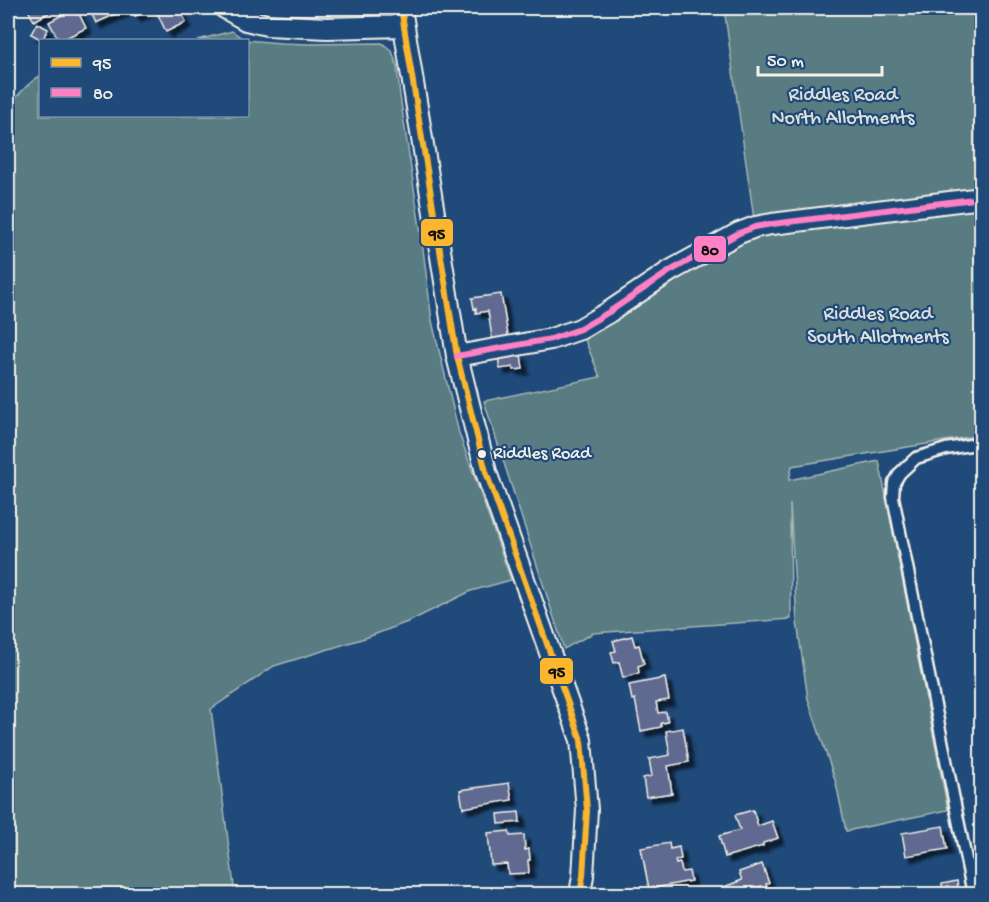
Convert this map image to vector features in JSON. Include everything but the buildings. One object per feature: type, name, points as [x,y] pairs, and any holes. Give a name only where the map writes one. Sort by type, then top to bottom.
[{"type":"street","points":[[225,8],[246,20],[267,25],[327,28],[403,17],[456,356],[486,472],[581,740],[587,810],[580,894]]},
{"type":"street","points":[[456,356],[552,339],[580,329],[670,272],[739,233],[756,227],[981,198]]},
{"type":"lane","points":[[973,894],[893,497],[894,483],[900,473],[916,458],[946,449],[981,443]]},
{"type":"green space","name":"Riddles Road North Allotments","points":[[724,8],[981,8],[981,191],[754,219]]},
{"type":"green space","points":[[232,31],[244,39],[202,39]]},
{"type":"green space","points":[[249,40],[309,44],[382,43],[392,51],[397,66],[432,321],[459,433],[511,580],[471,591],[410,621],[368,637],[274,666],[211,709],[235,894],[8,894],[8,107],[39,77],[39,117],[249,117]]},
{"type":"green space","name":"Riddles Road South Allotments","points":[[981,205],[981,435],[792,466],[789,480],[879,461],[948,810],[846,831],[836,783],[808,699],[797,622],[790,504],[791,619],[593,633],[564,649],[484,401],[600,377],[585,340],[683,271],[760,231]]},
{"type":"transit line","name":"95","points":[[401,8],[457,356],[486,472],[581,740],[587,810],[580,894]]},
{"type":"transit line","name":"80","points":[[457,356],[551,339],[580,329],[670,271],[739,233],[755,227],[982,198]]},
{"type":"place","name":"Riddles Road","points":[[482,454]]}]
